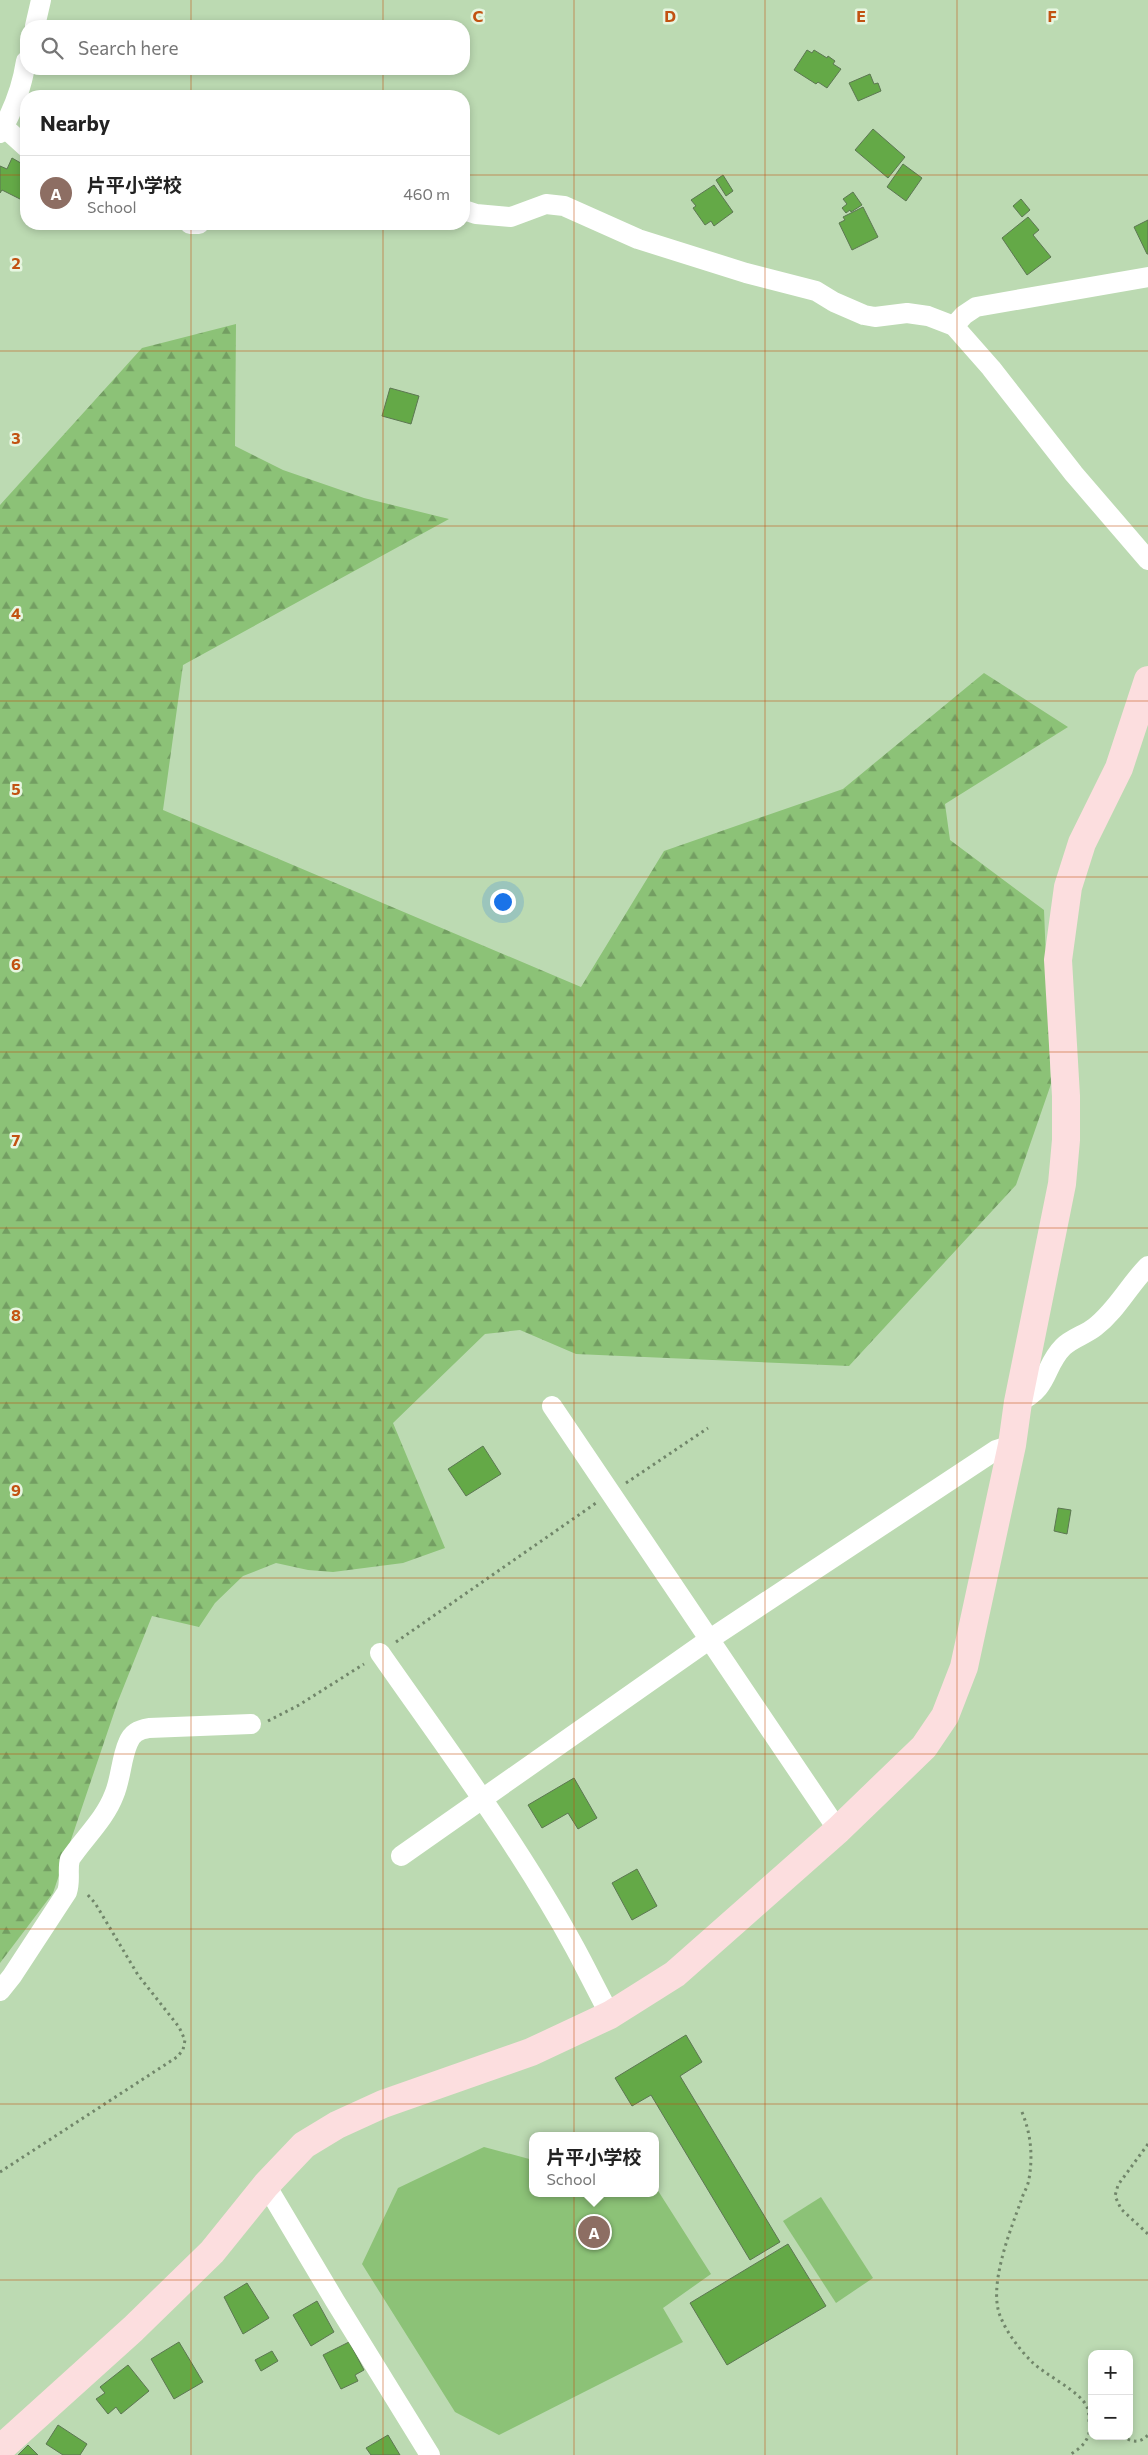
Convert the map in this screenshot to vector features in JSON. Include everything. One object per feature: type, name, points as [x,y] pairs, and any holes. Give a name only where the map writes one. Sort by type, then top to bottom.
[{"type":"street","points":[[36,20],[41,0]]},
{"type":"street","points":[[21,90],[24,75]]},
{"type":"street","points":[[20,92],[2,130],[20,143]]},
{"type":"street","points":[[470,212],[511,217],[546,204],[564,206],[638,240],[746,273],[816,290],[834,302],[864,315],[875,317],[907,313],[928,316],[954,326],[991,368],[1074,474],[1148,560]]},
{"type":"street","points":[[954,326],[976,307],[1148,277]]},
{"type":"street","points":[[0,2450],[133,2329],[212,2252],[266,2185],[304,2145],[337,2125],[383,2104],[531,2052],[610,2015],[675,1974],[838,1830],[924,1747],[945,1716],[964,1667],[1012,1445],[1018,1402],[1062,1184],[1066,1140],[1058,960],[1068,887],[1082,843],[1119,768],[1148,680]]},
{"type":"street","points":[[1018,1402],[1032,1396],[1061,1348],[1073,1339],[1095,1328],[1119,1304],[1148,1266]]},
{"type":"street","points":[[552,1406],[838,1830]]},
{"type":"street","points":[[401,1856],[710,1639],[996,1450],[1012,1445]]},
{"type":"street","points":[[380,1654],[482,1800],[575,1949],[610,2015]]},
{"type":"street","points":[[0,1992],[67,1892],[70,1880],[68,1866],[70,1859],[98,1823],[114,1796],[127,1744],[136,1732],[149,1728],[250,1724]]},
{"type":"street","points":[[266,2185],[335,2302],[430,2455]]},
{"type":"path","points":[[250,1724],[276,1718],[380,1654],[481,1582],[708,1428]]},
{"type":"path","points":[[0,2172],[177,2057],[183,2050],[185,2040],[171,2015],[138,1975],[95,1902],[70,1880]]},
{"type":"path","points":[[1022,2112],[1030,2138],[1029,2182],[1018,2207],[999,2274],[996,2296],[998,2310],[1002,2320],[1026,2356],[1088,2407]]},
{"type":"path","points":[[1148,2144],[1118,2186],[1115,2196],[1121,2209],[1148,2234]]},
{"type":"path","points":[[1069,2455],[1079,2449],[1086,2441],[1088,2434]]},
{"type":"path","points":[[1130,2440],[1141,2441],[1148,2435]]},
{"type":"green space","points":[[236,324],[235,446],[283,470],[364,498],[449,519],[183,665],[163,810],[581,987],[664,851],[843,789],[984,673],[1068,727],[945,804],[950,840],[1044,910],[1051,1084],[1016,1185],[849,1366],[576,1354],[520,1330],[485,1334],[393,1423],[445,1548],[403,1563],[333,1572],[308,1570],[276,1563],[243,1576],[215,1603],[199,1627],[152,1616],[118,1701],[53,1893],[0,1963],[0,505],[142,348]]},
{"type":"green space","points":[[484,2147],[529,2159],[529,2197],[659,2197],[659,2192],[711,2274],[663,2308],[683,2342],[499,2435],[455,2412],[362,2264],[398,2188]]},
{"type":"green space","points":[[821,2197],[873,2278],[836,2303],[783,2221]]},
{"type":"building","points":[[807,50],[812,53],[814,50],[827,58],[828,56],[835,61],[833,64],[841,69],[827,88],[818,82],[816,84],[794,70]]},
{"type":"building","points":[[870,74],[874,84],[878,83],[881,91],[858,101],[849,83]]},
{"type":"building","points":[[873,129],[905,157],[888,178],[855,150]]},
{"type":"building","points":[[12,158],[20,163],[20,199],[2,190],[0,193],[0,166],[7,169]]},
{"type":"building","points":[[903,164],[922,178],[906,201],[887,187]]},
{"type":"building","points":[[723,175],[733,191],[726,196],[716,180]]},
{"type":"building","points":[[714,185],[733,212],[714,226],[711,221],[705,225],[693,208],[696,206],[691,200]]},
{"type":"building","points":[[853,192],[862,205],[846,213],[842,208],[847,204],[843,199]]},
{"type":"building","points":[[1021,199],[1030,210],[1022,217],[1013,206]]},
{"type":"building","points":[[863,207],[878,237],[852,250],[839,223],[845,220],[843,217]]},
{"type":"building","points":[[1028,217],[1039,230],[1033,235],[1051,257],[1027,275],[1002,238]]},
{"type":"building","points":[[1148,220],[1148,254],[1147,254],[1134,227]]},
{"type":"building","points":[[390,388],[419,396],[411,424],[382,416]]},
{"type":"building","points":[[483,1446],[501,1474],[466,1496],[448,1469]]},
{"type":"building","points":[[1058,1508],[1071,1510],[1067,1534],[1054,1531]]},
{"type":"building","points":[[574,1778],[597,1818],[578,1829],[568,1813],[542,1828],[528,1805]]},
{"type":"building","points":[[637,1869],[657,1906],[632,1920],[612,1883]]},
{"type":"building","points":[[686,2035],[702,2062],[680,2076],[780,2242],[750,2260],[651,2095],[632,2106],[615,2078]]},
{"type":"building","points":[[788,2244],[826,2306],[727,2365],[690,2303]]},
{"type":"building","points":[[247,2283],[269,2318],[243,2334],[224,2297]]},
{"type":"building","points":[[317,2301],[334,2332],[311,2346],[293,2315]]},
{"type":"building","points":[[179,2342],[203,2382],[174,2399],[151,2359]]},
{"type":"building","points":[[349,2342],[364,2370],[355,2375],[358,2381],[341,2389],[323,2355]]},
{"type":"building","points":[[272,2351],[278,2361],[261,2371],[255,2360]]},
{"type":"building","points":[[128,2365],[149,2391],[121,2414],[116,2407],[108,2414],[96,2399],[105,2393],[100,2387]]},
{"type":"building","points":[[58,2425],[87,2444],[80,2455],[63,2455],[46,2444]]},
{"type":"building","points":[[388,2435],[400,2455],[371,2455],[366,2448]]},
{"type":"building","points":[[28,2445],[38,2455],[18,2455]]},
{"type":"place","name":"片平小学校","points":[[594,2232]]}]
